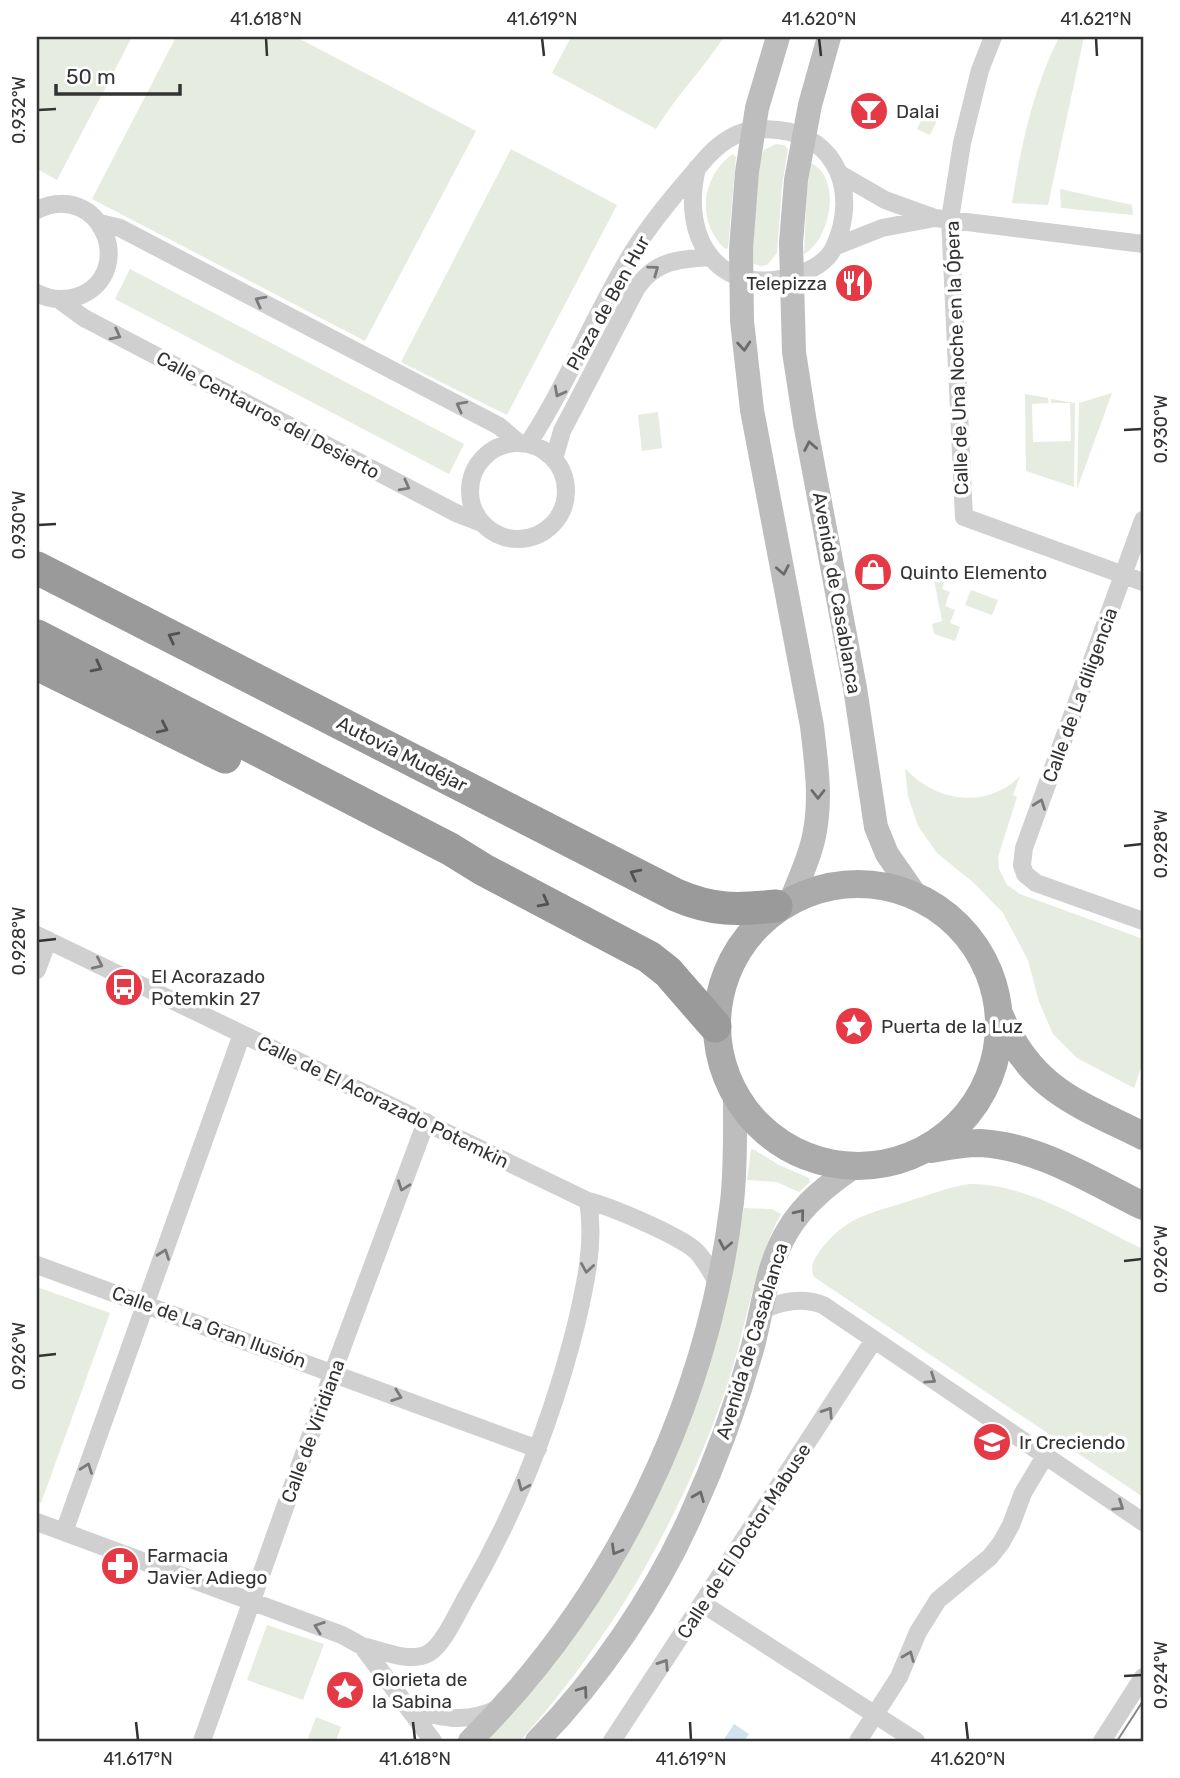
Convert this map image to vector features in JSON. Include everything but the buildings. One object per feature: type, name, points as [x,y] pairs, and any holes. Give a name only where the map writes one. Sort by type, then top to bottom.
[{"type":"highway","points":[[37,544],[192,622],[403,745],[430,769]]},
{"type":"highway","name":"Autovía Mudéjar","points":[[37,568],[698,904],[735,910],[784,902]]},
{"type":"highway","points":[[37,636],[450,849],[484,870],[649,957],[668,972],[715,1026]]},
{"type":"highway","points":[[37,664],[142,718],[402,841],[484,870]]},
{"type":"main road","points":[[778,37],[763,86],[747,172],[740,278],[743,346],[810,714],[818,806],[815,835],[784,902],[752,932],[730,970],[721,994],[715,1026],[722,1066],[735,1095],[758,1125],[776,1142],[799,1155],[820,1162],[852,1168],[874,1166],[925,1150],[964,1143],[1010,1147],[1067,1169],[1143,1206]]},
{"type":"main road","name":"Avenida de Casablanca","points":[[829,37],[804,135],[793,214],[790,277],[794,352],[875,820],[887,854],[917,897]]},
{"type":"main road","points":[[784,902],[823,888],[858,884],[882,886],[917,897],[954,922],[970,939],[989,974],[999,1013],[1018,1051],[1048,1085],[1143,1136]]},
{"type":"main road","points":[[925,1150],[955,1128],[984,1088],[995,1065],[999,1013]]},
{"type":"main road","points":[[470,1741],[505,1705],[566,1629],[599,1579],[633,1518],[671,1437],[695,1373],[717,1282],[732,1200],[735,1095]]},
{"type":"main road","name":"Avenida de Casablanca","points":[[537,1741],[572,1706],[615,1648],[691,1516],[741,1383],[770,1272],[786,1232],[818,1194],[852,1168]]},
{"type":"street","name":"Calle de Una Noche en la Ópera","points":[[993,37],[980,70],[943,218],[964,517],[1124,575]]},
{"type":"street","points":[[754,129],[780,130],[804,135],[827,154],[844,185],[844,213],[834,247],[818,265],[790,277],[761,281],[740,278],[710,257],[698,236],[691,197],[697,168],[726,140],[754,129]]},
{"type":"street","name":"Plaza de Ben Hur","points":[[523,443],[551,407],[632,254],[663,209],[697,168]]},
{"type":"street","points":[[840,174],[885,200],[943,218],[1143,244]]},
{"type":"street","points":[[37,210],[55,204],[73,205],[91,214],[100,223],[108,245],[106,269],[100,279],[82,295],[58,299]]},
{"type":"street","points":[[834,247],[882,228],[943,218]]},
{"type":"street","points":[[100,223],[120,228],[499,426],[523,443],[542,449],[554,459],[562,471],[565,494],[560,515],[550,527],[538,535],[523,539],[501,535],[482,523],[471,498],[471,484],[474,471],[492,450],[523,443]]},
{"type":"street","name":"Plaza de Ben Hur","points":[[554,459],[562,432],[644,277],[666,262],[710,257]]},
{"type":"street","name":"Calle Centauros del Desierto","points":[[37,293],[58,299],[84,318],[456,513],[482,523]]},
{"type":"street","name":"Calle de La diligencia","points":[[1143,520],[1024,848],[1023,870],[1036,883],[1143,921]]},
{"type":"street","points":[[1124,575],[1143,582]]},
{"type":"street","points":[[37,970],[42,937]]},
{"type":"street","name":"Calle de El Acorazado Potemkin","points":[[42,937],[588,1201],[604,1204],[688,1245],[701,1257],[717,1282]]},
{"type":"street","points":[[64,1532],[242,1034]]},
{"type":"street","name":"Calle de Viridiana","points":[[202,1741],[426,1122]]},
{"type":"street","points":[[37,1522],[342,1635],[362,1646],[419,1657],[436,1646],[489,1557],[538,1449],[561,1386],[582,1299],[592,1224],[588,1201]]},
{"type":"street","name":"Calle de La Gran Ilusión","points":[[37,1265],[538,1449]]},
{"type":"street","points":[[761,1311],[781,1303],[817,1302],[1143,1522]]},
{"type":"street","name":"Calle de El Doctor Mabuse","points":[[612,1741],[874,1340]]},
{"type":"street","points":[[858,1741],[899,1677],[918,1632],[938,1601],[990,1556],[1001,1543],[1023,1493],[1045,1456]]},
{"type":"street","points":[[703,1604],[916,1741]]},
{"type":"street","points":[[362,1646],[433,1741]]},
{"type":"street","points":[[1102,1741],[1143,1677]]},
{"type":"street","points":[[405,1702],[426,1713],[455,1718],[480,1715],[505,1705]]},
{"type":"shaded area","points":[[37,37],[132,37],[57,180],[37,169]]},
{"type":"shaded area","points":[[176,37],[296,37],[476,131],[365,341],[92,199]]},
{"type":"shaded area","points":[[571,37],[724,37],[656,129],[552,73]]},
{"type":"shaded area","points":[[1059,37],[1084,37],[1048,205],[1012,203],[1029,118]]},
{"type":"shaded area","points":[[929,104],[942,110],[930,135],[917,129]]},
{"type":"shaded area","points":[[776,144],[784,145],[788,149],[777,253],[767,265],[760,266],[752,263],[761,156],[764,150]]},
{"type":"shaded area","points":[[511,149],[617,205],[507,415],[401,362]]},
{"type":"shaded area","points":[[733,154],[736,157],[728,248],[725,249],[710,226],[706,200],[714,174]]},
{"type":"shaded area","points":[[811,163],[821,170],[827,181],[829,208],[821,236],[804,254],[807,189]]},
{"type":"shaded area","points":[[1060,189],[1132,205],[1133,215],[1061,208]]},
{"type":"shaded area","points":[[130,269],[464,444],[449,474],[115,299]]},
{"type":"shaded area","points":[[1112,393],[1077,489],[1079,403]]},
{"type":"shaded area","points":[[1025,394],[1048,398],[1049,403],[1032,404],[1033,442],[1071,441],[1070,403],[1051,403],[1051,399],[1075,403],[1074,487],[1026,471]]},
{"type":"shaded area","points":[[658,412],[662,448],[642,451],[638,415]]},
{"type":"shaded area","points":[[932,569],[947,575],[942,589],[950,592],[945,606],[955,610],[950,623],[960,627],[955,641],[934,634],[932,624],[942,621]]},
{"type":"shaded area","points":[[971,590],[998,600],[992,615],[965,605]]},
{"type":"shaded area","points":[[905,768],[917,780],[931,788],[961,798],[992,794],[1007,787],[1020,776],[1013,795],[1017,797],[998,857],[999,869],[1007,885],[1020,894],[1143,939],[1143,1062],[1134,1088],[1077,1058],[1053,1034],[1039,1002],[1028,960],[1003,913],[974,883],[937,853],[918,826],[908,796]]},
{"type":"shaded area","points":[[753,1149],[779,1165],[809,1178],[810,1182],[799,1192],[777,1182],[747,1180]]},
{"type":"shaded area","points":[[970,1184],[1014,1190],[1036,1198],[1143,1249],[1143,1497],[814,1277],[812,1265],[817,1255],[832,1237],[852,1221],[886,1208]]},
{"type":"shaded area","points":[[744,1208],[772,1209],[781,1214],[756,1278],[725,1391],[687,1486],[640,1576],[613,1620],[553,1702],[520,1741],[486,1741],[566,1644],[727,1296]]},
{"type":"shaded area","points":[[37,1287],[110,1313],[41,1503],[37,1501]]},
{"type":"shaded area","points":[[267,1625],[324,1644],[303,1700],[247,1680]]},
{"type":"shaded area","points":[[316,1717],[341,1727],[336,1741],[307,1741]]},
{"type":"water","points":[[734,1724],[749,1734],[744,1741],[723,1741]]},
{"type":"tram line","points":[[1117,1741],[1143,1701]]},
{"type":"place","name":"Dalai","points":[[869,111]]},
{"type":"place","name":"Telepizza","points":[[854,283]]},
{"type":"place","name":"Quinto Elemento","points":[[873,572]]},
{"type":"place","name":"El Acorazado Potemkin 27","points":[[124,987]]},
{"type":"place","name":"Puerta de la Luz","points":[[854,1026]]},
{"type":"place","name":"Ir Creciendo","points":[[992,1442]]},
{"type":"place","name":"Farmacia Javier Adiego","points":[[120,1566]]},
{"type":"place","name":"Glorieta de la Sabina","points":[[345,1690]]}]
